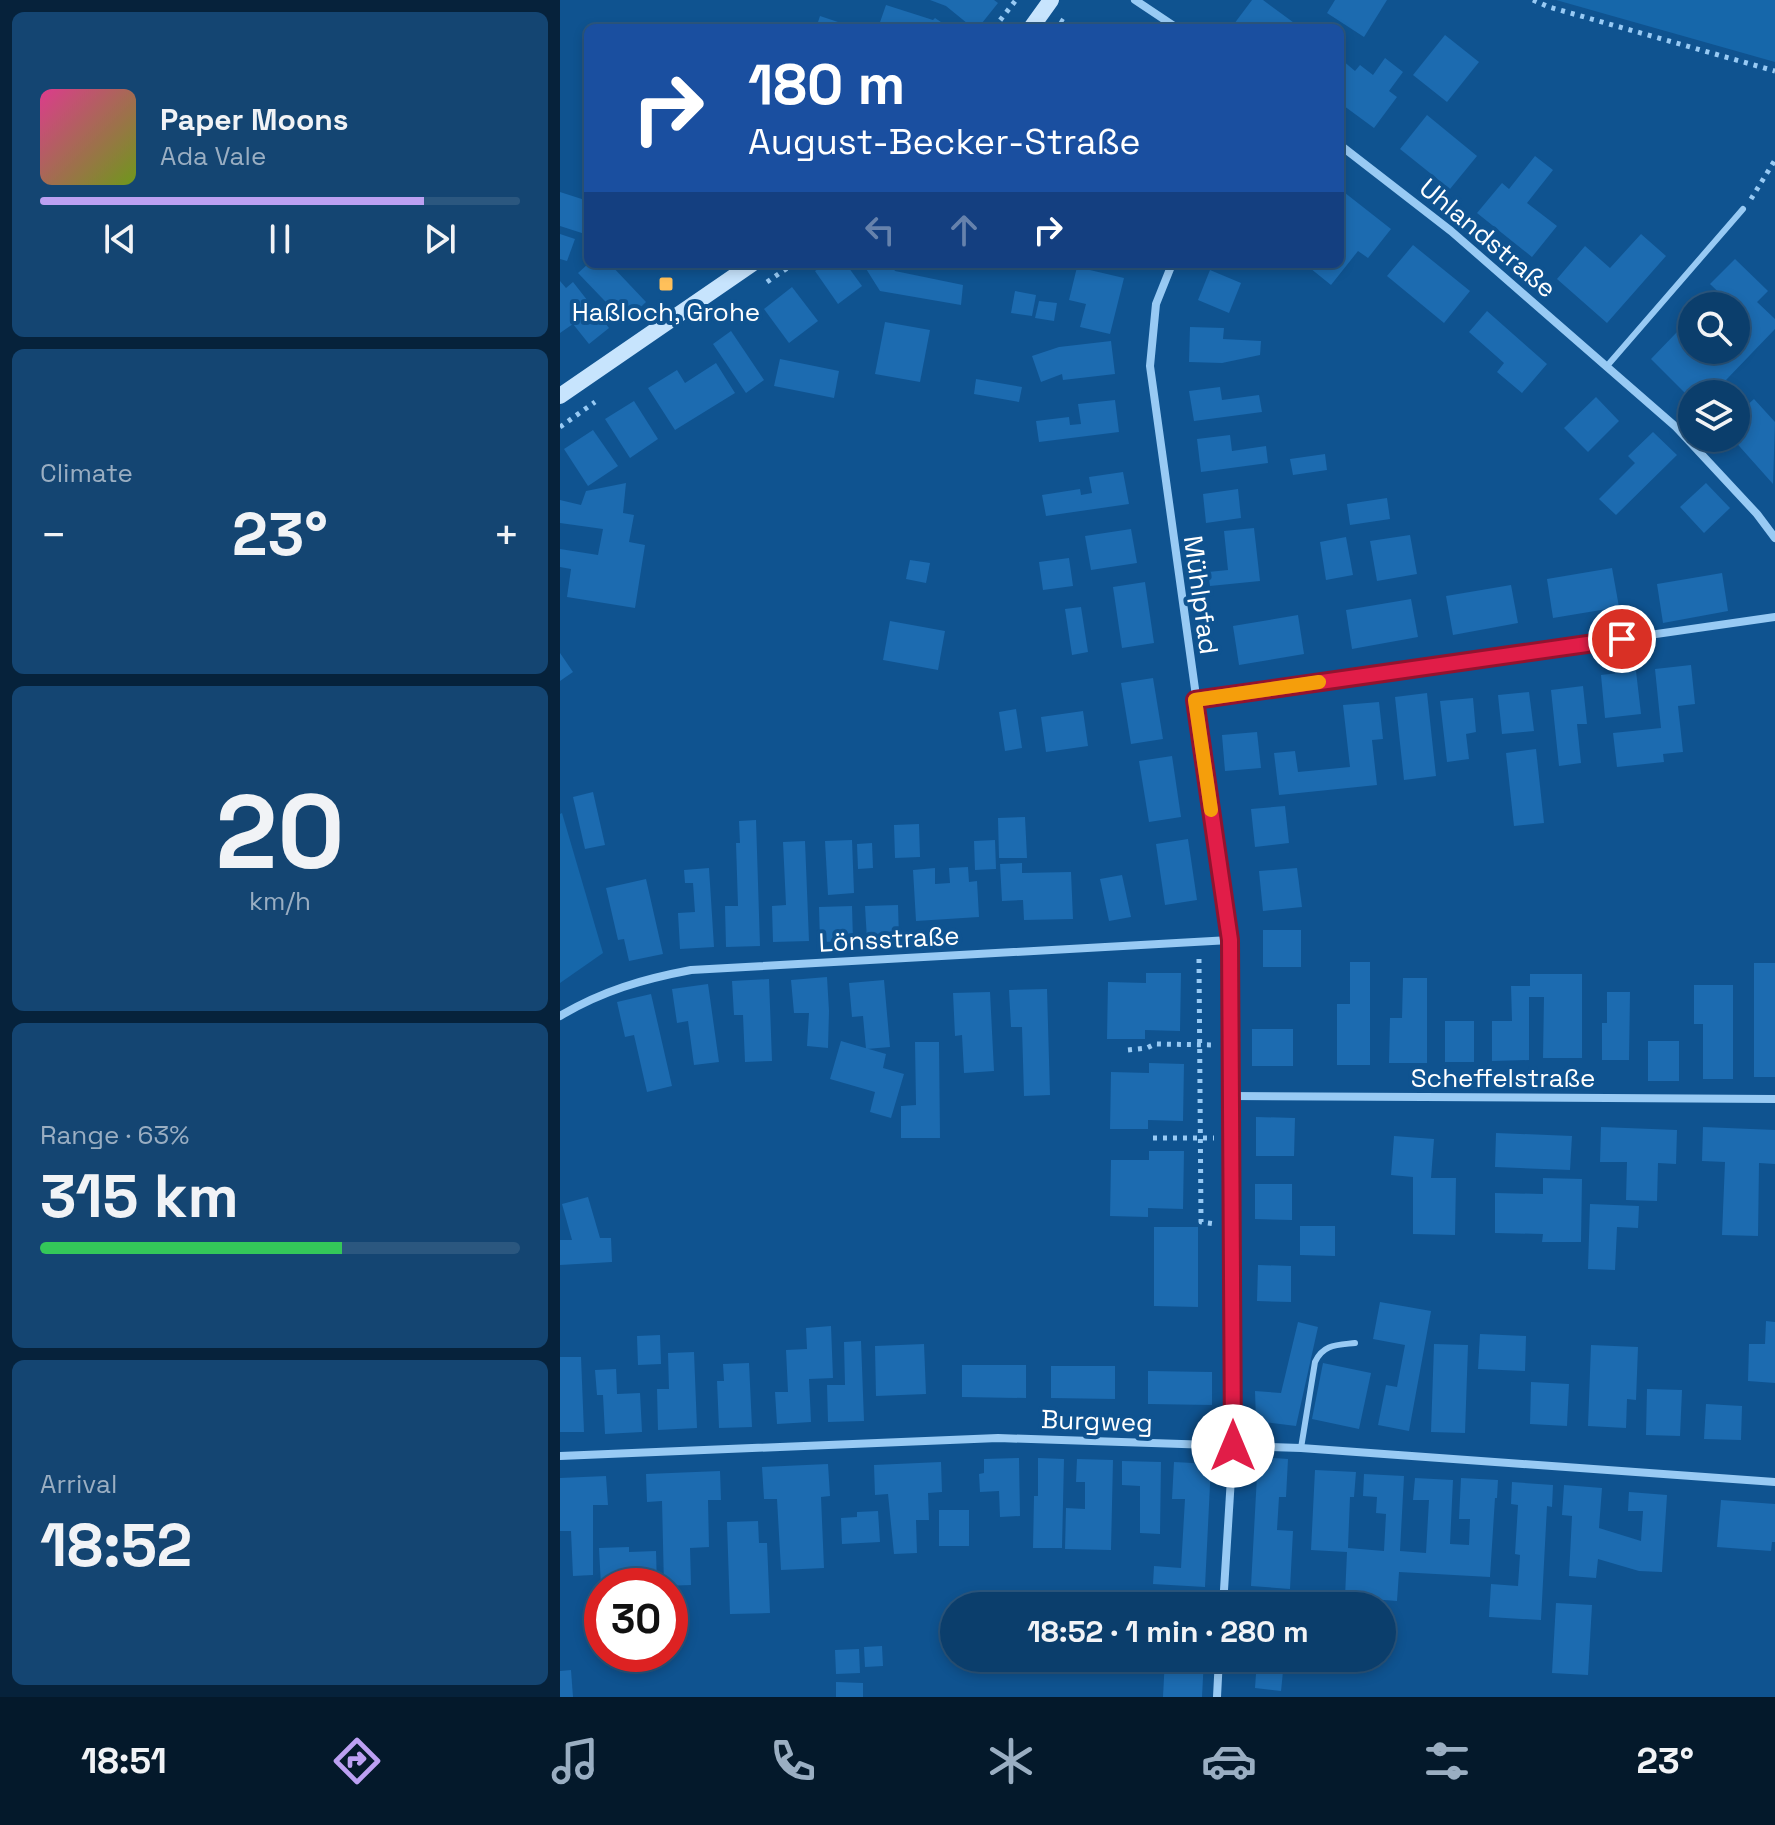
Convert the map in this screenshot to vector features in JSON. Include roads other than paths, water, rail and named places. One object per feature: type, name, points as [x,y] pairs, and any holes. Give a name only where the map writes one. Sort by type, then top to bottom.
[{"type":"main road","points":[[1034,24],[1051,0]]},
{"type":"main road","points":[[560,396],[746,268]]},
{"type":"street","points":[[1135,0],[1171,24]]},
{"type":"street","name":"Uhlandstraße","points":[[1344,148],[1451,231],[1676,427],[1757,514],[1775,538]]},
{"type":"street","name":"Mühlpfad","points":[[1170,268],[1156,304],[1150,366],[1230,940],[1233,1446],[1224,1592]]},
{"type":"street","points":[[1195,700],[1775,617]]},
{"type":"street","name":"Lönsstraße","points":[[560,1016],[611,990],[647,978],[691,970],[1230,940]]},
{"type":"street","name":"Scheffelstraße","points":[[1232,1096],[1775,1099]]},
{"type":"street","name":"Burgweg","points":[[560,1456],[998,1438],[1301,1448],[1775,1482]]},
{"type":"street","points":[[1217,1697],[1218,1672]]},
{"type":"lane","points":[[1607,366],[1743,209]]},
{"type":"lane","points":[[1301,1448],[1315,1362],[1320,1352],[1328,1346],[1355,1343]]},
{"type":"place","name":"Haßloch, Grohe","points":[[666,284]]}]
